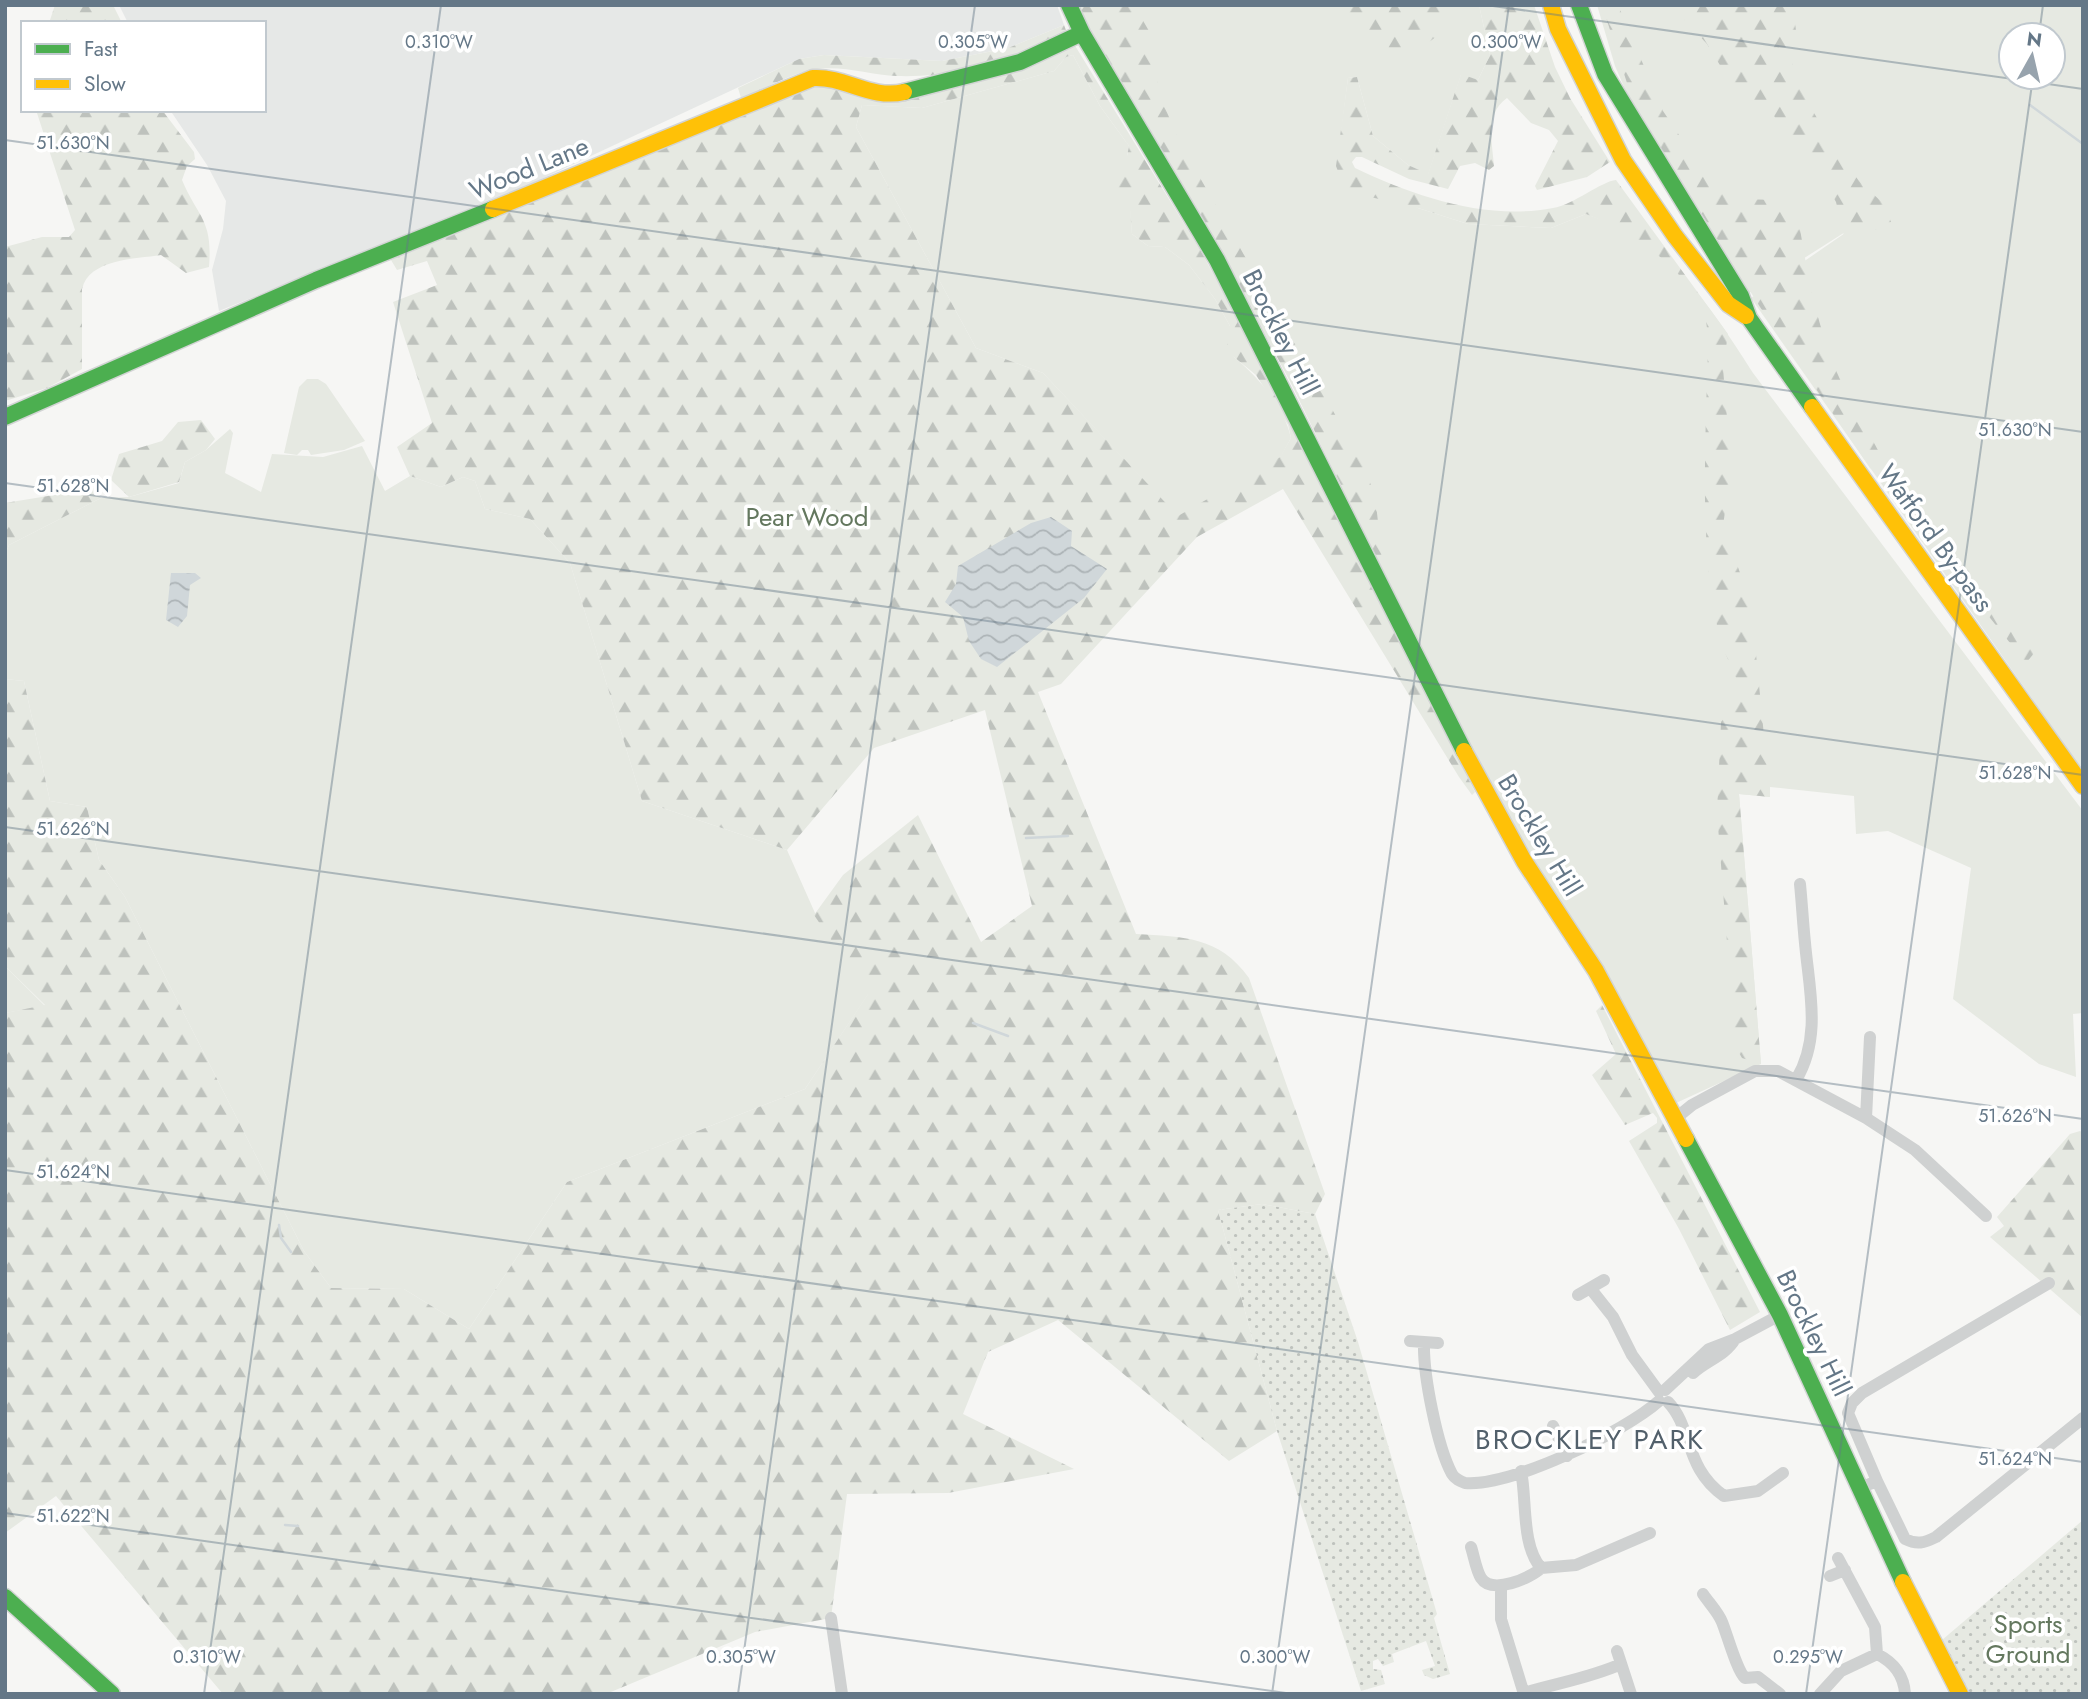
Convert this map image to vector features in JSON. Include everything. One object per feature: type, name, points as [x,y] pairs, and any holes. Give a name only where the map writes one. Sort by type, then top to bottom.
[{"type":"main road","name":"Brockley Hill","points":[[1069,5],[1082,33],[1217,260],[1391,604],[1417,662],[1493,805],[1524,861],[1597,971],[1780,1315],[1960,1694]]},
{"type":"main road","name":"Watford By-pass","points":[[1551,5],[1558,29],[1623,160],[1675,236],[1728,304],[1749,318]]},
{"type":"main road","name":"Watford By-pass","points":[[1581,5],[1605,74],[1741,296],[1749,318],[2083,786]]},
{"type":"main road","name":"Wood Lane","points":[[5,417],[316,280],[735,113],[813,78],[828,77],[873,93],[895,94],[1020,62],[1082,33]]},
{"type":"main road","points":[[5,1597],[112,1694]]},
{"type":"street","points":[[1796,1080],[1803,1069],[1808,1048],[1813,1000],[1800,884]]},
{"type":"street","points":[[1866,1118],[1870,1037]]},
{"type":"street","points":[[1674,1115],[1681,1114],[1692,1105],[1755,1071],[1778,1071],[1866,1118],[1915,1150],[1986,1216]]},
{"type":"street","points":[[1578,1294],[1604,1280]]},
{"type":"street","points":[[2049,1283],[1862,1393],[1848,1413],[1905,1539],[1914,1544],[1925,1543],[1936,1537],[2083,1418]]},
{"type":"street","points":[[1590,1288],[1613,1317],[1632,1355],[1679,1418],[1698,1467],[1724,1496],[1758,1491],[1783,1473]]},
{"type":"street","points":[[1424,1342],[1423,1366],[1437,1425],[1455,1478],[1471,1483],[1567,1456],[1641,1417],[1664,1396],[1702,1353],[1780,1315]]},
{"type":"street","points":[[1410,1342],[1438,1343]]},
{"type":"street","points":[[1553,1426],[1567,1456]]},
{"type":"street","points":[[1521,1471],[1524,1489],[1523,1515],[1541,1568]]},
{"type":"street","points":[[1860,1488],[1877,1481]]},
{"type":"street","points":[[1471,1547],[1481,1578],[1488,1584],[1501,1585],[1531,1576],[1541,1568],[1576,1565],[1650,1533]]},
{"type":"street","points":[[1830,1576],[1841,1564],[1875,1627],[1877,1654]]},
{"type":"street","points":[[1501,1585],[1499,1609],[1524,1694],[1564,1681],[1588,1678],[1622,1664],[1631,1694]]},
{"type":"street","points":[[1703,1594],[1721,1620],[1742,1676],[1758,1677],[1780,1694]]},
{"type":"street","points":[[831,1618],[842,1694]]},
{"type":"street","points":[[1820,1694],[1841,1671],[1877,1654]]},
{"type":"street","points":[[1877,1654],[1892,1662],[1905,1685],[1905,1694]]},
{"type":"shaded area","points":[[119,5],[1057,5],[1064,25],[1008,48],[942,61],[824,55],[799,59],[535,182],[219,311],[212,270],[223,229],[226,201],[207,165],[171,112],[266,112],[266,21],[127,21]]},
{"type":"green space","points":[[55,5],[113,5],[121,21],[50,21]]},
{"type":"green space","points":[[1079,5],[1479,5],[1490,55],[1478,80],[1461,75],[1428,175],[1408,165],[1373,136],[1357,77],[1348,78],[1337,166],[1418,208],[1468,224],[1551,228],[1586,214],[1627,230],[1646,242],[1682,275],[1698,294],[1753,373],[2083,811],[2083,1013],[2073,1014],[2076,1077],[2039,1064],[1953,999],[1971,868],[1888,831],[1856,834],[1854,796],[1770,787],[1770,797],[1739,794],[1761,1064],[1676,1103],[1526,853],[1431,673],[1291,383],[1223,256]]},
{"type":"green space","points":[[1079,5],[1134,5],[1153,38],[1159,93],[1179,141],[1361,460],[1375,495],[1382,558],[1378,560],[1291,383],[1223,256],[1095,41]]},
{"type":"green space","points":[[1340,5],[1430,5],[1441,7],[1452,16],[1441,32],[1424,45],[1393,51],[1373,41]]},
{"type":"green space","points":[[1479,5],[1534,5],[1555,67],[1570,98],[1610,162],[1587,177],[1537,190],[1535,186],[1558,141],[1549,130],[1531,123],[1507,98],[1500,104],[1493,120],[1491,138],[1494,166],[1489,170],[1475,163],[1460,166],[1448,189],[1409,179],[1362,157],[1356,157],[1352,162],[1355,168],[1401,188],[1451,203],[1502,211],[1528,211],[1561,206],[1616,180],[1728,334],[1723,368],[1731,468],[1723,526],[1751,603],[1770,797],[1739,794],[1761,1064],[1742,1058],[1735,1046],[1717,813],[1721,722],[1741,695],[1719,635],[1709,571],[1705,473],[1708,345],[1701,302],[1690,285],[1646,246],[1625,232],[1586,214],[1551,228],[1468,224],[1418,208],[1353,193],[1342,182],[1336,166],[1348,78],[1357,77],[1373,136],[1408,165],[1428,174],[1461,74],[1478,80],[1490,55]]},
{"type":"green space","points":[[1597,5],[2083,5],[2083,771],[1751,298],[1861,222],[1746,295],[1649,144],[1615,66]]},
{"type":"green space","points":[[1602,5],[1618,5],[1663,111],[1714,187],[1739,199],[1777,200],[1797,210],[1819,322],[1848,396],[1886,466],[1879,475],[1870,468],[1760,307],[1649,130],[1627,83]]},
{"type":"green space","points":[[1682,5],[1793,5],[1796,31],[1792,74],[1830,141],[1859,181],[1885,205],[1891,222],[1860,237],[1844,236],[1836,202],[1802,143],[1783,133],[1771,110],[1748,111],[1707,44],[1680,15]]},
{"type":"green space","points":[[1064,25],[1067,33],[1047,42],[1006,59],[963,70],[897,76],[822,68],[794,75],[741,98],[738,88],[799,59],[824,55],[942,61],[1008,48]]},
{"type":"green space","name":"Pear Wood","points":[[1074,44],[1202,253],[1275,389],[1475,792],[1472,795],[1459,777],[1283,489],[1197,537],[1061,684],[1038,692],[1136,934],[1185,938],[1213,946],[1238,964],[1249,978],[1325,1194],[1315,1214],[1262,1204],[1218,1210],[1277,1431],[1229,1461],[1058,1320],[988,1352],[963,1414],[1074,1469],[948,1493],[847,1494],[831,1618],[755,1632],[606,1694],[223,1694],[56,1496],[5,1533],[5,1013],[45,1005],[5,966],[5,679],[24,681],[50,801],[87,807],[99,860],[125,897],[304,1251],[331,1288],[404,1289],[469,1329],[567,1182],[805,1089],[868,994],[814,915],[843,875],[918,815],[981,942],[1032,906],[985,710],[874,748],[787,850],[642,801],[570,563],[530,519],[485,509],[475,481],[463,477],[441,487],[410,476],[397,447],[432,423],[393,302],[437,285],[427,261],[397,270],[391,260],[820,82],[877,99],[915,98]],"holes":[[[1073,55],[1100,106],[1129,146],[1127,156],[1115,166],[1113,197],[1121,207],[1130,210],[1132,234],[1148,246],[1165,247],[1189,265],[1215,299],[1230,326],[1227,346],[1234,357],[1256,375],[1288,425],[1291,438],[1280,457],[1178,516],[1043,373],[976,348],[856,127],[862,105],[922,108],[1054,71],[1066,57]]]},
{"type":"green space","points":[[1073,55],[1100,106],[1129,146],[1127,156],[1132,234],[1148,246],[1165,247],[1189,265],[1215,299],[1230,326],[1234,357],[1269,393],[1283,415],[1291,438],[1280,458],[1178,517],[1043,373],[976,348],[856,127],[862,105],[922,108],[1054,71],[1066,57]]},
{"type":"green space","points":[[37,112],[164,112],[194,152],[195,159],[187,166],[182,180],[206,228],[210,251],[209,267],[186,273],[161,255],[103,266],[86,279],[82,289],[82,369],[47,388],[5,401],[5,247],[42,237],[69,237],[75,230]]},
{"type":"green space","points":[[307,379],[318,379],[326,384],[365,441],[344,450],[311,455],[308,450],[302,450],[297,455],[284,453],[299,387]]},
{"type":"green space","points":[[201,420],[215,439],[206,450],[185,462],[179,482],[129,497],[111,480],[119,454],[162,441],[178,422]]},
{"type":"green space","points":[[230,429],[233,433],[225,473],[261,492],[272,454],[323,457],[362,446],[385,491],[410,476],[441,487],[463,477],[475,481],[485,509],[530,519],[570,563],[642,801],[787,850],[815,913],[869,993],[805,1089],[567,1182],[469,1329],[404,1289],[331,1288],[304,1251],[125,897],[99,860],[87,807],[50,801],[24,681],[5,679],[5,555],[9,545],[101,498],[129,497],[179,483],[185,462],[206,450]]},
{"type":"green space","points":[[84,476],[101,498],[9,545],[5,555],[5,503],[54,495]]},
{"type":"green space","points":[[1925,518],[2035,652],[2026,663],[1916,525]]},
{"type":"green space","points":[[5,966],[45,1006],[5,1013]]},
{"type":"green space","points":[[1602,1005],[1760,1312],[1730,1330],[1679,1229],[1629,1141],[1657,1123],[1657,1118],[1653,1113],[1625,1125],[1592,1075],[1616,1054],[1596,1011]]},
{"type":"green space","points":[[2080,1131],[2083,1133],[2083,1318],[1990,1237],[2004,1226],[1997,1217],[2070,1134]]},
{"type":"green space","points":[[1262,1204],[1315,1214],[1358,1342],[1437,1614],[1434,1618],[1450,1674],[1433,1679],[1424,1675],[1422,1670],[1435,1666],[1426,1641],[1392,1654],[1394,1662],[1383,1666],[1378,1659],[1373,1661],[1373,1669],[1381,1670],[1385,1684],[1361,1691],[1277,1431],[1218,1210]]},
{"type":"green space","name":"Sports Ground","points":[[2083,1520],[2083,1694],[1969,1694],[1942,1640]]},
{"type":"water","points":[[1051,517],[1072,531],[1071,546],[1107,569],[1084,598],[997,667],[981,659],[969,641],[963,617],[945,602],[956,584],[958,566],[1031,523]]},
{"type":"water","points":[[171,573],[195,573],[201,578],[190,585],[187,616],[178,627],[166,620]]},
{"type":"waterway","points":[[2030,105],[2083,144]]},
{"type":"waterway","points":[[1026,838],[1068,836]]},
{"type":"waterway","points":[[973,1023],[1008,1036]]},
{"type":"waterway","points":[[279,1225],[281,1238],[291,1252]]},
{"type":"waterway","points":[[285,1525],[298,1526]]},
{"type":"traffic: fast","points":[[1069,5],[1082,33],[1217,260],[1464,751]]},
{"type":"traffic: fast","points":[[1579,5],[1605,74],[1741,296],[1749,318],[1812,407]]},
{"type":"traffic: fast","points":[[904,92],[1020,62],[1082,33]]},
{"type":"traffic: fast","points":[[5,417],[316,280],[493,209]]},
{"type":"traffic: fast","points":[[1686,1139],[1780,1315],[1903,1582]]},
{"type":"traffic: fast","points":[[5,1597],[112,1694]]},
{"type":"traffic: slow","points":[[1551,5],[1558,29],[1623,160],[1675,236],[1728,304],[1746,316]]},
{"type":"traffic: slow","points":[[493,209],[813,78],[836,80],[880,93],[904,92]]},
{"type":"traffic: slow","points":[[1812,407],[2083,786]]},
{"type":"traffic: slow","points":[[1464,751],[1524,861],[1596,971],[1686,1139]]},
{"type":"traffic: slow","points":[[1903,1582],[1960,1694]]},
{"type":"district","name":"BROCKLEY PARK","points":[[1590,1439]]}]
